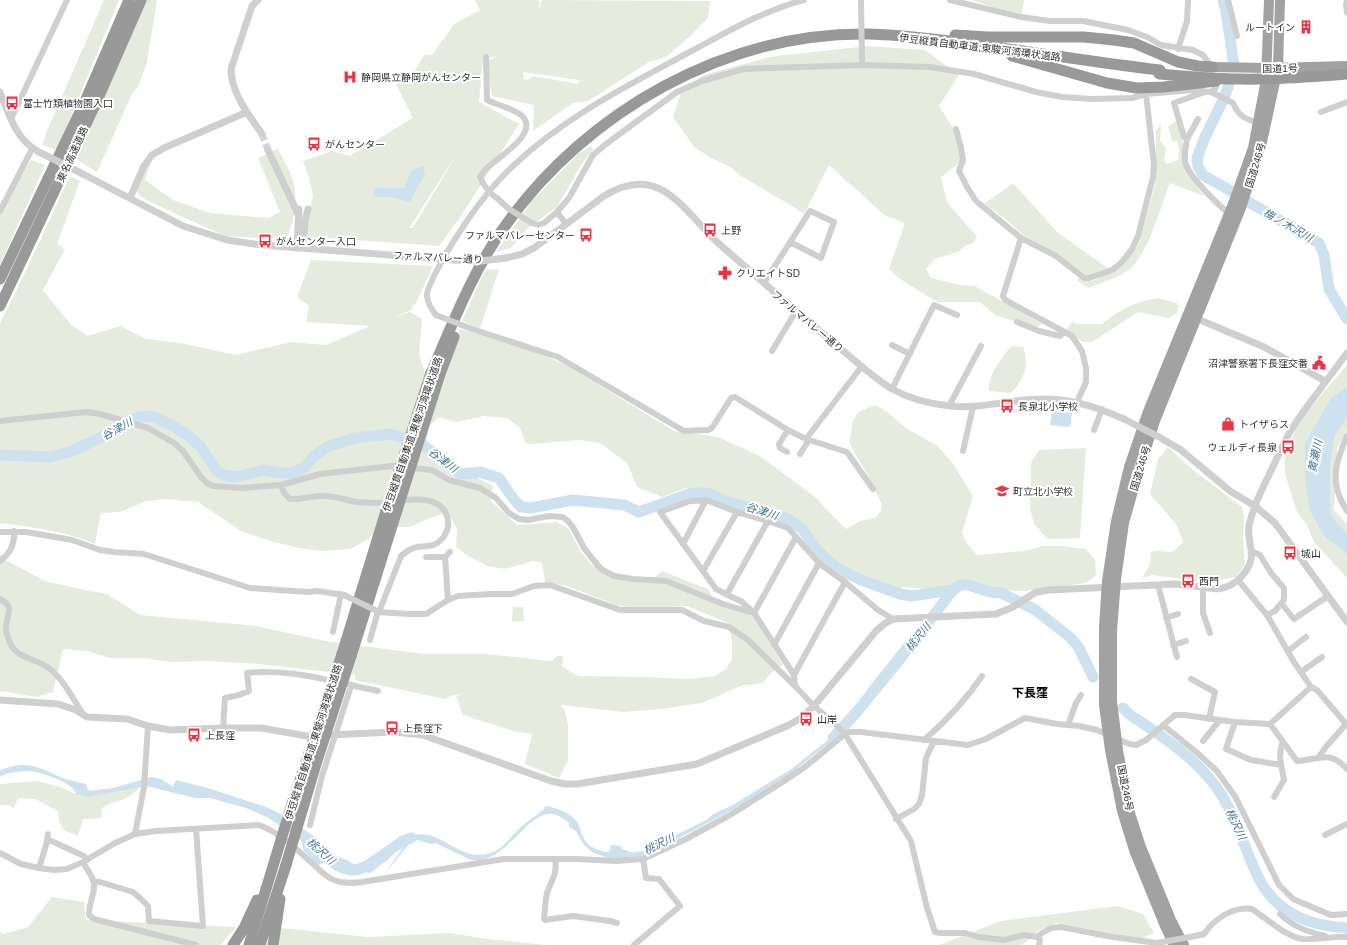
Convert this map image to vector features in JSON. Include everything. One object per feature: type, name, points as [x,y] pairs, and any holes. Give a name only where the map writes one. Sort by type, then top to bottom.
[{"type":"highway","name":"東名高速道路","points":[[0,279],[86,99],[129,0]]},
{"type":"highway","name":"東名高速道路","points":[[0,306],[96,103],[141,0]]},
{"type":"highway","name":"国道246号","points":[[1269,0],[1267,68],[1271,80]]},
{"type":"highway","name":"国道246号","points":[[1191,317],[1262,142],[1271,80],[1278,68],[1280,0]]},
{"type":"highway","points":[[870,34],[926,32],[988,38],[1084,37],[1134,43],[1178,62],[1213,67]]},
{"type":"highway","name":"伊豆縦貫自動車道;東駿河湾環状道路","points":[[260,945],[316,764],[346,655],[392,510],[436,374],[469,288],[485,257],[504,227],[526,198],[556,165],[581,142],[638,101],[672,81],[700,69],[759,48],[817,37],[870,34],[927,38],[1202,78],[1238,80],[1346,75]]},
{"type":"highway","name":"伊豆縦貫自動車道;東駿河湾環状道路","points":[[436,374],[473,290],[489,258],[506,229],[528,200],[558,167],[614,121],[646,100],[694,75],[732,61],[786,46],[819,41],[851,39],[926,43],[1160,72]]},
{"type":"highway","points":[[1000,52],[1107,83],[1137,88],[1164,87],[1218,81]]},
{"type":"highway","name":"国道1号","points":[[1213,67],[1278,68],[1347,66]]},
{"type":"highway","name":"国道1号","points":[[1218,81],[1271,80],[1346,75]]},
{"type":"highway","name":"国道246号","points":[[1174,945],[1134,850],[1122,811],[1114,750],[1111,580],[1124,523],[1155,420],[1229,214],[1237,206]]},
{"type":"highway","name":"伊豆縦貫自動車道;東駿河湾環状道路","points":[[249,945],[291,807],[346,655]]},
{"type":"highway","name":"国道246号","points":[[1114,750],[1141,847],[1184,945]]},
{"type":"highway","points":[[232,945],[244,928],[253,909],[291,807]]},
{"type":"highway","points":[[273,945],[286,865]]},
{"type":"street","points":[[11,119],[67,0]]},
{"type":"street","points":[[258,0],[252,6],[231,70],[231,80],[247,112],[262,134]]},
{"type":"street","points":[[804,0],[777,8],[742,24],[645,75],[593,106],[540,142],[512,166],[489,192],[458,233],[443,259],[427,294],[429,307],[436,315],[472,329],[558,357],[684,430],[708,430],[712,428],[731,398],[735,398],[788,430],[807,439],[847,452],[873,490]]},
{"type":"street","points":[[950,0],[1021,17],[1050,21],[1083,21],[1128,30],[1147,37],[1161,45],[1178,49],[1193,50],[1203,55],[1213,67]]},
{"type":"street","points":[[1178,49],[1187,21],[1188,0]]},
{"type":"street","points":[[1228,0],[1237,36]]},
{"type":"street","points":[[861,1],[862,62]]},
{"type":"street","points":[[1347,2],[1347,13]]},
{"type":"street","points":[[486,58],[487,100],[520,114],[526,121],[527,126],[518,142],[484,170],[480,178],[489,192],[509,209],[538,225],[544,223],[557,212],[569,198],[593,155],[606,144],[677,92],[702,81],[743,69],[862,62],[930,67],[974,74],[1036,92],[1062,97],[1091,99],[1132,98],[1146,94],[1193,90],[1209,92],[1233,103],[1236,111],[1242,117],[1252,121]]},
{"type":"street","points":[[1330,66],[1347,61]]},
{"type":"street","points":[[1187,139],[1184,136],[1174,103],[1215,89],[1218,81]]},
{"type":"street","name":"ファルマバレー通り","points":[[0,92],[20,138],[32,149],[84,174],[183,226],[214,237],[238,242],[455,260],[481,261],[506,258],[522,254],[534,248],[616,188],[636,184],[648,184],[669,193],[718,243],[862,366],[892,389],[918,399],[949,406],[973,406],[1047,399],[1077,402],[1102,410],[1124,419],[1174,445],[1230,491],[1254,506]]},
{"type":"street","points":[[956,129],[963,160],[960,171],[967,187],[976,201],[1021,238],[1056,256],[1084,278],[1089,278],[1112,270],[1122,262],[1132,249],[1138,236],[1153,177],[1154,165],[1146,94]]},
{"type":"street","points":[[1321,112],[1347,102]]},
{"type":"street","points":[[130,198],[144,166],[152,155],[164,148],[247,112]]},
{"type":"street","points":[[1198,119],[1187,139],[1185,160],[1187,167],[1195,179],[1229,214]]},
{"type":"street","points":[[0,212],[32,149]]},
{"type":"street","points":[[268,150],[299,211],[300,247]]},
{"type":"street","points":[[299,211],[308,209],[300,247]]},
{"type":"street","points":[[764,283],[810,210],[834,222],[821,258],[790,242]]},
{"type":"street","points":[[557,212],[566,224]]},
{"type":"street","points":[[1021,238],[1003,296],[1005,300],[1072,336],[1082,351],[1086,368],[1086,382],[1077,402]]},
{"type":"street","points":[[892,389],[934,304],[957,315]]},
{"type":"street","points":[[772,351],[796,310]]},
{"type":"street","points":[[1191,317],[1264,347],[1325,381]]},
{"type":"street","points":[[1017,322],[1039,331],[1060,336],[1064,332]]},
{"type":"street","points":[[892,344],[910,354]]},
{"type":"street","points":[[949,406],[980,346]]},
{"type":"street","points":[[0,700],[58,704],[87,717],[127,719],[148,726],[170,730],[261,728],[307,736],[394,732],[423,735],[564,784],[577,784],[697,764],[789,725],[801,718],[814,706],[876,631],[893,619],[940,618],[996,614],[1013,607],[1036,592],[1049,590],[1183,584],[1224,588],[1230,586],[1247,571],[1250,565],[1252,556],[1248,526],[1254,506],[1287,437],[1325,381],[1347,353]]},
{"type":"street","points":[[800,454],[807,439],[862,366]]},
{"type":"street","points":[[963,451],[973,406]]},
{"type":"street","points":[[1094,430],[1102,410]]},
{"type":"street","points":[[0,421],[86,412],[100,414],[148,428],[174,442],[183,451],[201,477],[213,486],[242,488],[281,485],[320,474],[392,466],[432,470],[449,480],[480,488],[496,498],[509,513],[519,520],[549,516],[564,517],[574,529],[584,548],[601,569],[614,576],[633,580],[666,581],[723,604],[754,613]]},
{"type":"street","points":[[787,452],[780,448],[779,444],[788,430]]},
{"type":"street","points":[[1347,436],[1339,455],[1335,478],[1342,503],[1347,511]]},
{"type":"street","points":[[281,485],[284,493],[290,499],[297,500],[322,496],[336,497],[357,502],[380,503],[419,500],[431,501],[440,505],[446,511],[449,521],[448,528],[438,542],[429,546],[416,547],[408,550],[401,556],[378,611],[370,640]]},
{"type":"street","points":[[683,544],[706,500]]},
{"type":"street","points":[[795,686],[794,675],[754,613],[742,602],[716,589],[660,512],[690,501],[706,500],[737,512],[788,528],[820,563],[878,610],[893,619]]},
{"type":"street","points":[[1254,506],[1275,523],[1347,622]]},
{"type":"street","points":[[703,571],[737,512]]},
{"type":"street","points":[[727,594],[768,521]]},
{"type":"street","points":[[0,561],[8,555],[12,548],[15,537],[14,531]]},
{"type":"street","points":[[0,532],[26,532],[72,540],[100,550],[144,554],[250,588],[308,592],[317,591],[343,595],[378,611],[426,614],[448,600],[458,596],[512,594],[534,586],[550,585],[620,610],[682,610],[704,621],[729,627],[748,640],[814,706],[845,734],[896,819],[911,841],[927,908],[935,932],[964,932],[978,937],[1004,940],[1024,935],[1037,937],[1051,928],[1061,927],[1113,937],[1157,943],[1204,934],[1217,919],[1237,909],[1245,908],[1252,909],[1294,936],[1302,939],[1329,937],[1347,938]]},
{"type":"street","points":[[754,613],[796,537]]},
{"type":"street","points":[[1251,551],[1260,555],[1271,573],[1284,588],[1284,600],[1282,604],[1275,611],[1267,615]]},
{"type":"street","points":[[426,557],[445,557],[450,552]]},
{"type":"street","points":[[445,557],[448,600]]},
{"type":"street","points":[[774,645],[820,563]]},
{"type":"street","points":[[1238,580],[1267,615],[1311,687],[1317,690],[1347,724],[1325,748],[1319,757]]},
{"type":"street","points":[[794,675],[845,582]]},
{"type":"street","points":[[1158,585],[1177,657]]},
{"type":"street","points":[[1203,586],[1203,613],[1210,633]]},
{"type":"street","points":[[333,632],[343,595]]},
{"type":"street","points":[[1282,604],[1294,619],[1328,596]]},
{"type":"street","points":[[0,599],[6,602],[10,610],[6,627],[8,638],[12,646],[24,657],[38,662],[51,670],[64,685],[83,714]]},
{"type":"street","points":[[1166,618],[1178,614]]},
{"type":"street","points":[[1288,651],[1306,638]]},
{"type":"street","points":[[1173,645],[1186,641]]},
{"type":"street","points":[[1301,672],[1322,656]]},
{"type":"street","points":[[223,728],[224,698],[249,691],[246,673],[268,671],[286,672],[378,691]]},
{"type":"street","points":[[924,740],[960,706],[972,692],[982,676]]},
{"type":"street","points":[[1191,679],[1215,692],[1209,719]]},
{"type":"street","points":[[310,825],[322,776],[351,686]]},
{"type":"street","points":[[0,853],[21,864],[54,870],[68,868],[85,861],[115,843],[135,834],[156,831],[259,825],[281,836],[326,875],[335,880],[348,883],[504,859],[643,860],[730,815],[782,783],[849,732],[861,732],[968,745],[986,739],[1025,718],[1097,730],[1128,744],[1136,745],[1146,740],[1175,715],[1235,722],[1270,724],[1311,687]]},
{"type":"street","points":[[1068,725],[1081,695]]},
{"type":"street","points":[[1203,741],[1220,720]]},
{"type":"street","points":[[1235,722],[1226,749],[1252,760],[1281,765]]},
{"type":"street","points":[[1270,724],[1297,761],[1328,756],[1335,759],[1347,769]]},
{"type":"street","points":[[135,834],[146,775],[148,726]]},
{"type":"street","points":[[1161,727],[1195,751],[1217,771],[1236,798],[1279,885],[1292,899],[1331,915],[1347,914]]},
{"type":"street","points":[[896,819],[914,809],[919,804],[922,795],[926,758],[934,741]]},
{"type":"street","points":[[1274,797],[1284,780],[1280,748],[1283,742]]},
{"type":"street","points":[[1325,835],[1347,824]]},
{"type":"street","points":[[93,881],[137,895],[148,906],[148,921],[203,926],[196,829]]},
{"type":"street","points":[[38,868],[48,837],[84,856],[93,881],[93,890],[88,912],[94,919],[196,945]]},
{"type":"street","points":[[555,859],[556,868],[548,892],[544,919],[574,916],[617,923]]},
{"type":"street","points":[[634,945],[680,906],[659,879],[646,878],[643,860]]},
{"type":"street","points":[[1280,914],[1309,932],[1329,937]]},
{"type":"street","points":[[1037,937],[1040,940],[1040,945]]},
{"type":"shaded area","points":[[104,0],[119,0],[57,150],[42,145],[46,133]]},
{"type":"shaded area","points":[[144,0],[157,0],[147,62],[138,87],[132,94],[97,172],[75,159]]},
{"type":"shaded area","points":[[475,0],[537,0],[540,2],[537,11],[542,1],[541,0],[710,1],[708,18],[666,57],[649,62],[588,101],[573,103],[533,131],[534,105],[492,96],[486,61],[498,56],[483,59],[479,102],[519,124],[461,216],[439,246],[328,238],[328,232],[326,239],[306,237],[313,195],[303,161],[332,151],[350,156],[413,118],[396,84],[411,77],[425,54],[432,55],[454,24],[480,10]],"holes":[[[523,72],[580,80],[578,84],[534,76],[524,81]],[[457,154],[413,228],[409,228]]]},
{"type":"shaded area","points":[[972,0],[1024,0],[1022,14],[998,9]]},
{"type":"shaded area","points":[[867,46],[925,50],[959,75],[939,106],[955,131],[963,160],[941,177],[947,202],[977,237],[974,242],[965,246],[958,252],[935,259],[926,269],[931,278],[961,285],[975,286],[1042,324],[1036,328],[995,315],[980,302],[937,302],[900,279],[889,269],[905,223],[884,215],[829,165],[804,214],[739,175],[732,168],[711,158],[694,147],[673,117],[682,89],[704,75],[769,57]]},
{"type":"shaded area","points":[[1178,120],[1183,144],[1183,164],[1190,177],[1204,196],[1170,183],[1159,215],[1144,250],[1138,260],[1132,267],[1122,274],[1088,288],[1077,280],[1080,278],[1092,281],[1110,273],[1125,262],[1139,243],[1155,185],[1156,131],[1161,125],[1160,140],[1166,149],[1164,159],[1166,164],[1178,160],[1179,150],[1177,141],[1172,141],[1168,126]]},
{"type":"shaded area","points":[[592,146],[593,150],[581,165],[557,207],[528,228],[511,248],[496,252],[531,202],[579,153]]},
{"type":"shaded area","points":[[278,149],[291,174],[296,201],[294,215],[287,237],[257,238],[225,236],[146,200],[139,195],[135,188],[153,157],[145,180],[173,200],[210,213],[269,218],[280,212],[258,158]]},
{"type":"shaded area","points":[[31,160],[45,165],[0,265],[0,210]]},
{"type":"shaded area","points":[[70,176],[80,181],[57,244],[65,249],[43,290],[71,325],[88,336],[120,326],[146,339],[180,343],[236,355],[291,342],[326,345],[370,326],[306,322],[309,306],[297,297],[311,260],[433,266],[418,299],[411,310],[393,318],[410,312],[422,319],[419,354],[426,376],[443,379],[460,329],[525,347],[568,366],[674,431],[718,437],[760,456],[814,496],[846,529],[860,521],[875,518],[881,511],[882,505],[872,483],[849,442],[853,421],[858,412],[875,405],[886,411],[906,428],[936,445],[952,462],[973,496],[962,533],[966,542],[977,555],[1025,551],[1042,546],[1063,546],[1086,549],[1095,559],[1096,575],[1086,583],[1024,591],[985,590],[968,581],[942,590],[902,587],[902,590],[878,583],[856,573],[856,570],[848,570],[828,560],[795,519],[708,490],[686,488],[662,497],[637,487],[627,463],[600,443],[578,440],[531,444],[525,442],[520,428],[507,418],[484,416],[457,422],[438,417],[429,428],[426,444],[435,447],[468,473],[493,486],[491,501],[517,525],[557,522],[569,529],[581,552],[591,564],[614,579],[649,583],[662,571],[709,590],[715,603],[742,611],[753,617],[783,665],[770,674],[763,683],[743,685],[702,703],[661,709],[623,712],[561,705],[565,711],[568,725],[568,760],[559,778],[525,764],[532,734],[517,732],[463,715],[456,696],[465,693],[445,699],[355,680],[355,675],[259,664],[207,661],[171,662],[142,658],[110,658],[87,651],[63,649],[53,692],[37,697],[0,691],[0,554],[7,561],[45,581],[107,594],[140,615],[256,626],[325,641],[423,654],[486,654],[552,661],[557,656],[563,656],[562,667],[578,676],[691,679],[715,676],[726,669],[732,659],[732,640],[728,623],[687,606],[644,608],[618,606],[567,586],[545,582],[542,563],[533,561],[505,569],[488,566],[470,557],[456,547],[457,528],[447,512],[410,527],[380,527],[367,540],[350,549],[321,551],[299,548],[270,541],[241,531],[198,502],[165,499],[146,501],[120,512],[101,513],[95,544],[60,533],[0,523],[0,323]]},
{"type":"shaded area","points":[[1013,183],[1057,232],[1109,269],[1093,275],[1084,276],[1047,248],[1023,235],[1003,217],[984,204]]},
{"type":"shaded area","points":[[499,269],[480,329],[462,321],[485,270]]},
{"type":"shaded area","points":[[1158,298],[1177,303],[1179,306],[1176,314],[1168,318],[1138,312],[1092,342],[1083,342],[1066,330],[1072,322],[1077,324],[1102,324],[1117,313],[1132,305]]},
{"type":"shaded area","points":[[1010,347],[1023,347],[1025,354],[1026,366],[1022,377],[1011,393],[989,391],[992,373]]},
{"type":"shaded area","points":[[1347,365],[1347,431],[1337,448],[1334,510],[1347,524],[1347,578],[1314,542],[1307,525],[1297,512],[1285,474],[1285,454],[1300,420]]},
{"type":"shaded area","points":[[1168,447],[1193,470],[1242,507],[1244,516],[1243,538],[1245,564],[1236,577],[1206,582],[1152,575],[1142,578],[1150,564],[1151,552],[1171,552],[1183,542],[1177,525],[1150,494],[1158,459]]},
{"type":"shaded area","points":[[1086,448],[1080,538],[1048,539],[1034,524],[1030,509],[1031,463],[1039,450]]},
{"type":"shaded area","points":[[513,607],[523,607],[524,621],[512,621]]},
{"type":"shaded area","points":[[37,781],[60,787],[76,794],[140,787],[130,796],[102,808],[101,818],[83,819],[78,836],[62,828],[58,811],[35,799],[18,798],[14,808],[8,805],[0,805],[0,784]]},
{"type":"shaded area","points":[[52,897],[84,902],[86,920],[236,927],[221,945],[0,945],[0,932],[4,934],[28,927]]},
{"type":"shaded area","points":[[1118,906],[1143,914],[1154,933],[1140,939],[1057,923],[1039,930],[1022,945],[939,945],[1001,921]]},
{"type":"shaded area","points":[[281,928],[368,937],[449,933],[488,939],[547,945],[278,945]]},
{"type":"water","points":[[423,166],[425,175],[410,202],[391,197],[375,197],[373,193],[375,188],[404,188],[411,171]]},
{"type":"water","points":[[1347,387],[1347,417],[1335,435],[1330,463],[1330,517],[1342,541],[1347,544],[1347,553],[1324,536],[1309,509],[1305,474],[1305,443],[1331,398]]},
{"type":"water","points":[[1052,411],[1072,413],[1070,427],[1050,425]]},
{"type":"water","points":[[923,622],[925,622],[912,636],[889,667],[885,680],[872,702],[852,725],[785,778],[751,800],[640,857],[624,859],[608,858],[592,852],[584,845],[576,831],[569,827],[569,823],[553,814],[544,815],[535,820],[496,854],[485,859],[471,860],[436,843],[432,844],[413,839],[384,875],[406,843],[392,852],[389,859],[370,873],[330,859],[318,865],[304,851],[301,840],[267,817],[246,808],[210,798],[195,798],[146,786],[88,797],[76,794],[74,790],[63,782],[40,773],[21,771],[0,776],[0,770],[19,765],[27,765],[41,768],[65,779],[86,784],[90,791],[113,788],[151,777],[161,779],[173,787],[176,780],[208,788],[266,807],[285,816],[315,837],[323,848],[330,854],[347,860],[358,867],[366,868],[387,854],[395,846],[399,836],[406,835],[429,835],[461,850],[478,855],[495,851],[522,826],[544,809],[545,806],[559,809],[575,819],[584,839],[592,847],[609,852],[611,845],[621,846],[622,849],[633,853],[646,850],[731,806],[790,770],[852,721],[867,703],[858,707],[849,714],[849,712],[867,697],[866,691],[908,638]]},
{"type":"waterway","name":"梅ノ木沢川","points":[[1223,0],[1234,65]]},
{"type":"waterway","name":"梅ノ木沢川","points":[[1229,84],[1197,158],[1198,166],[1203,175],[1231,191]]},
{"type":"waterway","name":"梅ノ木沢川","points":[[1247,201],[1319,243],[1324,255],[1329,289],[1347,319]]},
{"type":"waterway","name":"谷津川","points":[[0,455],[49,457],[70,452],[117,430],[138,417],[152,416],[189,436],[201,447],[217,471],[224,475],[236,477],[263,470],[280,473],[293,473],[305,467],[314,456],[329,446],[355,438],[390,434],[422,444],[461,474],[480,472],[499,478],[521,507],[531,508],[573,500],[624,505],[639,512],[692,493],[708,493],[725,501],[774,514],[790,520],[802,529],[818,551],[830,562],[841,570],[861,580],[900,594],[911,596],[953,590]]},
{"type":"waterway","name":"黄瀬川","points":[[1327,518],[1333,527],[1347,541]]},
{"type":"waterway","name":"桃沢川","points":[[833,738],[855,714],[900,659],[953,590],[960,585],[968,585],[990,592],[1001,593],[1034,609],[1071,638],[1079,648],[1093,677]]},
{"type":"waterway","name":"桃沢川","points":[[1123,708],[1187,756],[1217,788],[1233,816],[1258,876],[1265,889],[1273,899],[1282,907],[1301,918],[1323,925],[1347,928]]},
{"type":"waterway","name":"桃沢川","points":[[318,851],[339,866],[354,870],[369,864],[400,843],[411,838]]},
{"type":"tunnel","points":[[262,134],[268,150]]},
{"type":"place","name":"ルートイン","points":[[1306,27]]},
{"type":"place","name":"静岡県立静岡がんセンター","points":[[350,77]]},
{"type":"place","name":"富士竹類植物園入口","points":[[12,103]]},
{"type":"place","name":"がんセンター","points":[[314,144]]},
{"type":"place","name":"上野","points":[[710,230]]},
{"type":"place","name":"ファルマバレーセンター","points":[[586,235]]},
{"type":"place","name":"がんセンター入口","points":[[265,241]]},
{"type":"place","name":"クリエイトSD","points":[[725,273]]},
{"type":"place","name":"沼津警察署下長窪交番","points":[[1319,363]]},
{"type":"place","name":"長泉北小学校","points":[[1007,406]]},
{"type":"place","name":"トイザらス","points":[[1228,424]]},
{"type":"place","name":"ウェルディ長泉","points":[[1288,447]]},
{"type":"place","name":"町立北小学校","points":[[1002,491]]},
{"type":"place","name":"城山","points":[[1290,553]]},
{"type":"place","name":"西門","points":[[1188,581]]},
{"type":"place","name":"山岸","points":[[806,719]]},
{"type":"place","name":"上長窪下","points":[[392,728]]},
{"type":"place","name":"上長窪","points":[[194,735]]},
{"type":"district","name":"下長窪","points":[[1030,693]]}]
